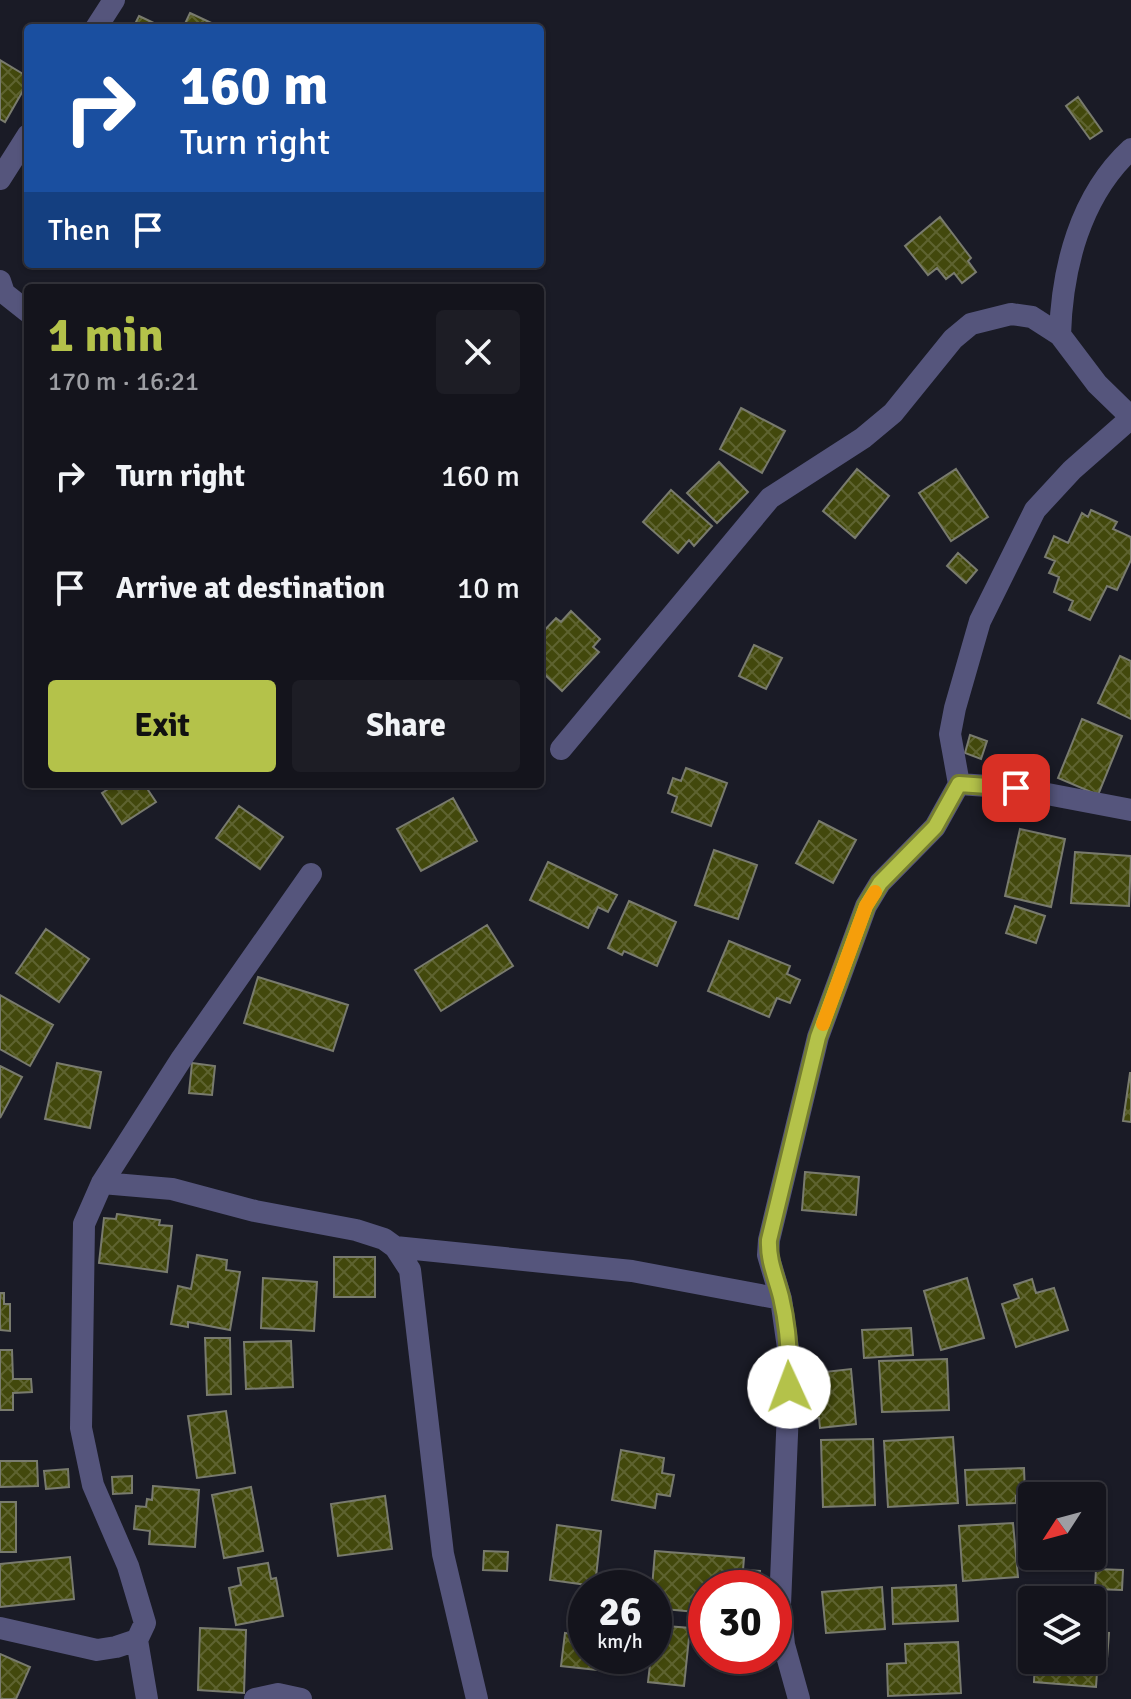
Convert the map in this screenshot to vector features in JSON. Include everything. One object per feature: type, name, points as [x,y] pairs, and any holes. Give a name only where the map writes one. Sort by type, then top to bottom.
[{"type":"street","points":[[99,24],[114,0]]},
{"type":"street","points":[[0,179],[24,141]]},
{"type":"street","points":[[1060,335],[1061,295],[1069,253],[1094,196],[1113,165],[1131,149]]},
{"type":"street","points":[[0,281],[4,293],[24,309]]},
{"type":"street","points":[[561,749],[770,498],[863,438],[893,413],[953,339],[971,324],[1011,314],[1032,317],[1060,335],[1097,384],[1131,417],[1072,470],[1035,510],[980,621],[955,708],[950,734],[959,784],[935,827],[880,883],[866,906],[818,1037],[768,1255],[781,1299],[790,1362],[780,1605],[784,1645],[799,1699]]},
{"type":"street","points":[[959,784],[1016,788],[1131,810]]},
{"type":"street","points":[[147,1699],[137,1640],[145,1623],[128,1566],[93,1485],[81,1428],[84,1224],[102,1183],[182,1058],[311,874]]},
{"type":"street","points":[[102,1183],[172,1189],[255,1211],[356,1230],[384,1239],[395,1247],[410,1270],[443,1554],[477,1699]]},
{"type":"street","points":[[395,1247],[632,1271],[781,1299]]},
{"type":"street","points":[[0,1628],[97,1650],[137,1640]]},
{"type":"street","points":[[255,1699],[278,1694],[301,1699]]},
{"type":"building","points":[[190,13],[213,24],[185,24]]},
{"type":"building","points":[[139,16],[156,24],[135,24]]},
{"type":"building","points":[[0,60],[24,75],[24,89],[5,122],[0,119]]},
{"type":"building","points":[[1078,97],[1102,131],[1090,139],[1066,106]]},
{"type":"building","points":[[940,217],[971,258],[968,261],[976,272],[962,283],[954,273],[946,279],[937,268],[928,275],[905,246]]},
{"type":"building","points":[[741,408],[785,431],[762,473],[720,449]]},
{"type":"building","points":[[719,462],[748,492],[717,523],[687,493]]},
{"type":"building","points":[[857,469],[889,496],[855,538],[823,511]]},
{"type":"building","points":[[956,469],[988,517],[951,541],[919,493]]},
{"type":"building","points":[[671,490],[712,526],[694,546],[689,540],[678,553],[643,522]]},
{"type":"building","points":[[1091,510],[1117,522],[1113,529],[1131,537],[1131,560],[1117,590],[1107,586],[1090,620],[1069,610],[1073,601],[1054,592],[1059,577],[1049,573],[1055,561],[1045,557],[1054,536],[1068,543],[1082,513],[1088,517]]},
{"type":"building","points":[[958,553],[977,570],[966,583],[947,566]]},
{"type":"building","points":[[571,611],[600,639],[593,647],[599,652],[562,691],[544,674],[544,631],[556,618],[561,622]]},
{"type":"building","points":[[754,645],[782,658],[766,689],[739,676]]},
{"type":"building","points":[[1120,656],[1131,661],[1131,719],[1098,703]]},
{"type":"building","points":[[1082,719],[1122,736],[1098,795],[1058,778]]},
{"type":"building","points":[[970,735],[987,741],[981,759],[965,753]]},
{"type":"building","points":[[686,768],[727,783],[711,826],[672,812],[677,797],[668,793],[673,778],[681,781]]},
{"type":"building","points":[[110,788],[147,788],[156,802],[122,824],[102,793]]},
{"type":"building","points":[[453,798],[477,841],[421,871],[397,829]]},
{"type":"building","points":[[239,806],[283,837],[260,869],[216,838]]},
{"type":"building","points":[[819,821],[856,840],[833,883],[796,863]]},
{"type":"building","points":[[1020,829],[1065,839],[1051,907],[1005,896]]},
{"type":"building","points":[[714,850],[757,865],[738,919],[695,905]]},
{"type":"building","points":[[1075,852],[1131,856],[1129,906],[1071,903]]},
{"type":"building","points":[[548,862],[617,895],[608,912],[598,907],[588,928],[530,900]]},
{"type":"building","points":[[629,901],[676,922],[657,966],[624,951],[622,955],[608,948]]},
{"type":"building","points":[[1015,906],[1045,916],[1036,943],[1006,933]]},
{"type":"building","points":[[487,925],[513,966],[441,1011],[415,970]]},
{"type":"building","points":[[46,929],[89,959],[59,1002],[16,973]]},
{"type":"building","points":[[729,941],[790,966],[787,974],[800,980],[790,1003],[777,998],[769,1017],[708,991]]},
{"type":"building","points":[[258,977],[348,1005],[333,1051],[244,1023]]},
{"type":"building","points":[[0,995],[53,1025],[30,1066],[0,1049]]},
{"type":"building","points":[[57,1063],[101,1072],[90,1128],[45,1119]]},
{"type":"building","points":[[192,1063],[215,1066],[212,1095],[189,1093]]},
{"type":"building","points":[[0,1066],[22,1077],[0,1118]]},
{"type":"building","points":[[1131,1073],[1131,1122],[1123,1121]]},
{"type":"building","points":[[805,1172],[859,1177],[856,1215],[802,1210]]},
{"type":"building","points":[[117,1214],[160,1220],[159,1225],[172,1226],[167,1272],[99,1263],[104,1218],[116,1219]]},
{"type":"building","points":[[197,1255],[227,1260],[226,1270],[240,1272],[230,1330],[188,1322],[188,1327],[171,1324],[178,1286],[191,1289]]},
{"type":"building","points":[[334,1257],[375,1257],[375,1297],[334,1297]]},
{"type":"building","points":[[263,1278],[317,1282],[314,1331],[261,1328]]},
{"type":"building","points":[[967,1278],[984,1338],[941,1350],[924,1291]]},
{"type":"building","points":[[1032,1279],[1036,1293],[1054,1288],[1068,1330],[1016,1347],[1002,1304],[1019,1298],[1014,1285]]},
{"type":"building","points":[[0,1293],[4,1293],[4,1304],[10,1304],[10,1331],[0,1330]]},
{"type":"building","points":[[911,1328],[913,1355],[864,1358],[862,1330]]},
{"type":"building","points":[[205,1338],[230,1338],[231,1394],[207,1395]]},
{"type":"building","points":[[291,1341],[293,1387],[246,1389],[244,1342]]},
{"type":"building","points":[[0,1350],[12,1350],[13,1379],[31,1379],[32,1392],[13,1393],[13,1410],[0,1410]]},
{"type":"building","points":[[947,1359],[949,1410],[882,1412],[879,1361]]},
{"type":"building","points":[[851,1369],[856,1424],[820,1428],[819,1418],[812,1419],[808,1374]]},
{"type":"building","points":[[226,1411],[235,1473],[197,1478],[188,1416]]},
{"type":"building","points":[[953,1437],[958,1503],[888,1507],[884,1441]]},
{"type":"building","points":[[873,1439],[875,1505],[823,1507],[821,1440]]},
{"type":"building","points":[[621,1450],[664,1458],[662,1473],[674,1475],[670,1496],[657,1494],[655,1508],[612,1500]]},
{"type":"building","points":[[0,1461],[37,1461],[38,1486],[0,1487]]},
{"type":"building","points":[[1024,1468],[1025,1482],[1018,1482],[1016,1503],[967,1505],[965,1470]]},
{"type":"building","points":[[68,1469],[69,1487],[46,1489],[44,1471]]},
{"type":"building","points":[[132,1476],[132,1493],[113,1494],[112,1477]]},
{"type":"building","points":[[153,1486],[199,1490],[195,1547],[149,1544],[150,1531],[134,1529],[136,1506],[146,1507],[147,1499],[152,1500]]},
{"type":"building","points":[[251,1487],[263,1551],[224,1558],[212,1495]]},
{"type":"building","points":[[385,1496],[392,1549],[338,1556],[331,1504]]},
{"type":"building","points":[[0,1502],[16,1502],[16,1552],[0,1552]]},
{"type":"building","points":[[1013,1523],[1018,1577],[963,1581],[959,1526]]},
{"type":"building","points":[[557,1525],[601,1531],[597,1570],[568,1570],[568,1582],[550,1580]]},
{"type":"building","points":[[484,1551],[508,1552],[507,1571],[483,1570]]},
{"type":"building","points":[[655,1551],[744,1558],[743,1570],[688,1570],[688,1611],[672,1610],[672,1570],[653,1570]]},
{"type":"building","points":[[70,1557],[74,1599],[0,1607],[0,1564]]},
{"type":"building","points":[[268,1563],[271,1579],[276,1578],[283,1616],[236,1625],[229,1588],[241,1585],[238,1568]]},
{"type":"building","points":[[1096,1570],[1123,1570],[1122,1590],[1095,1586]]},
{"type":"building","points":[[956,1585],[958,1621],[893,1624],[892,1588]]},
{"type":"building","points":[[882,1587],[885,1629],[826,1633],[822,1592]]},
{"type":"building","points":[[672,1626],[688,1628],[684,1686],[648,1682],[649,1674],[672,1674]]},
{"type":"building","points":[[200,1628],[246,1630],[244,1693],[198,1690]]},
{"type":"building","points":[[565,1633],[568,1633],[568,1667],[561,1666]]},
{"type":"building","points":[[1106,1633],[1109,1633],[1106,1659]]},
{"type":"building","points":[[958,1642],[961,1693],[888,1696],[887,1664],[906,1663],[905,1644]]},
{"type":"building","points":[[0,1654],[30,1667],[16,1699],[0,1699]]},
{"type":"building","points":[[1034,1674],[1097,1674],[1096,1687],[1034,1682]]},
{"type":"slow traffic","points":[[823,1024],[866,906],[875,892]]},
{"type":"route","points":[[789,1387],[790,1362],[781,1299],[768,1255],[769,1240],[818,1037],[866,906],[880,883],[935,827],[959,784],[1016,788]]}]
